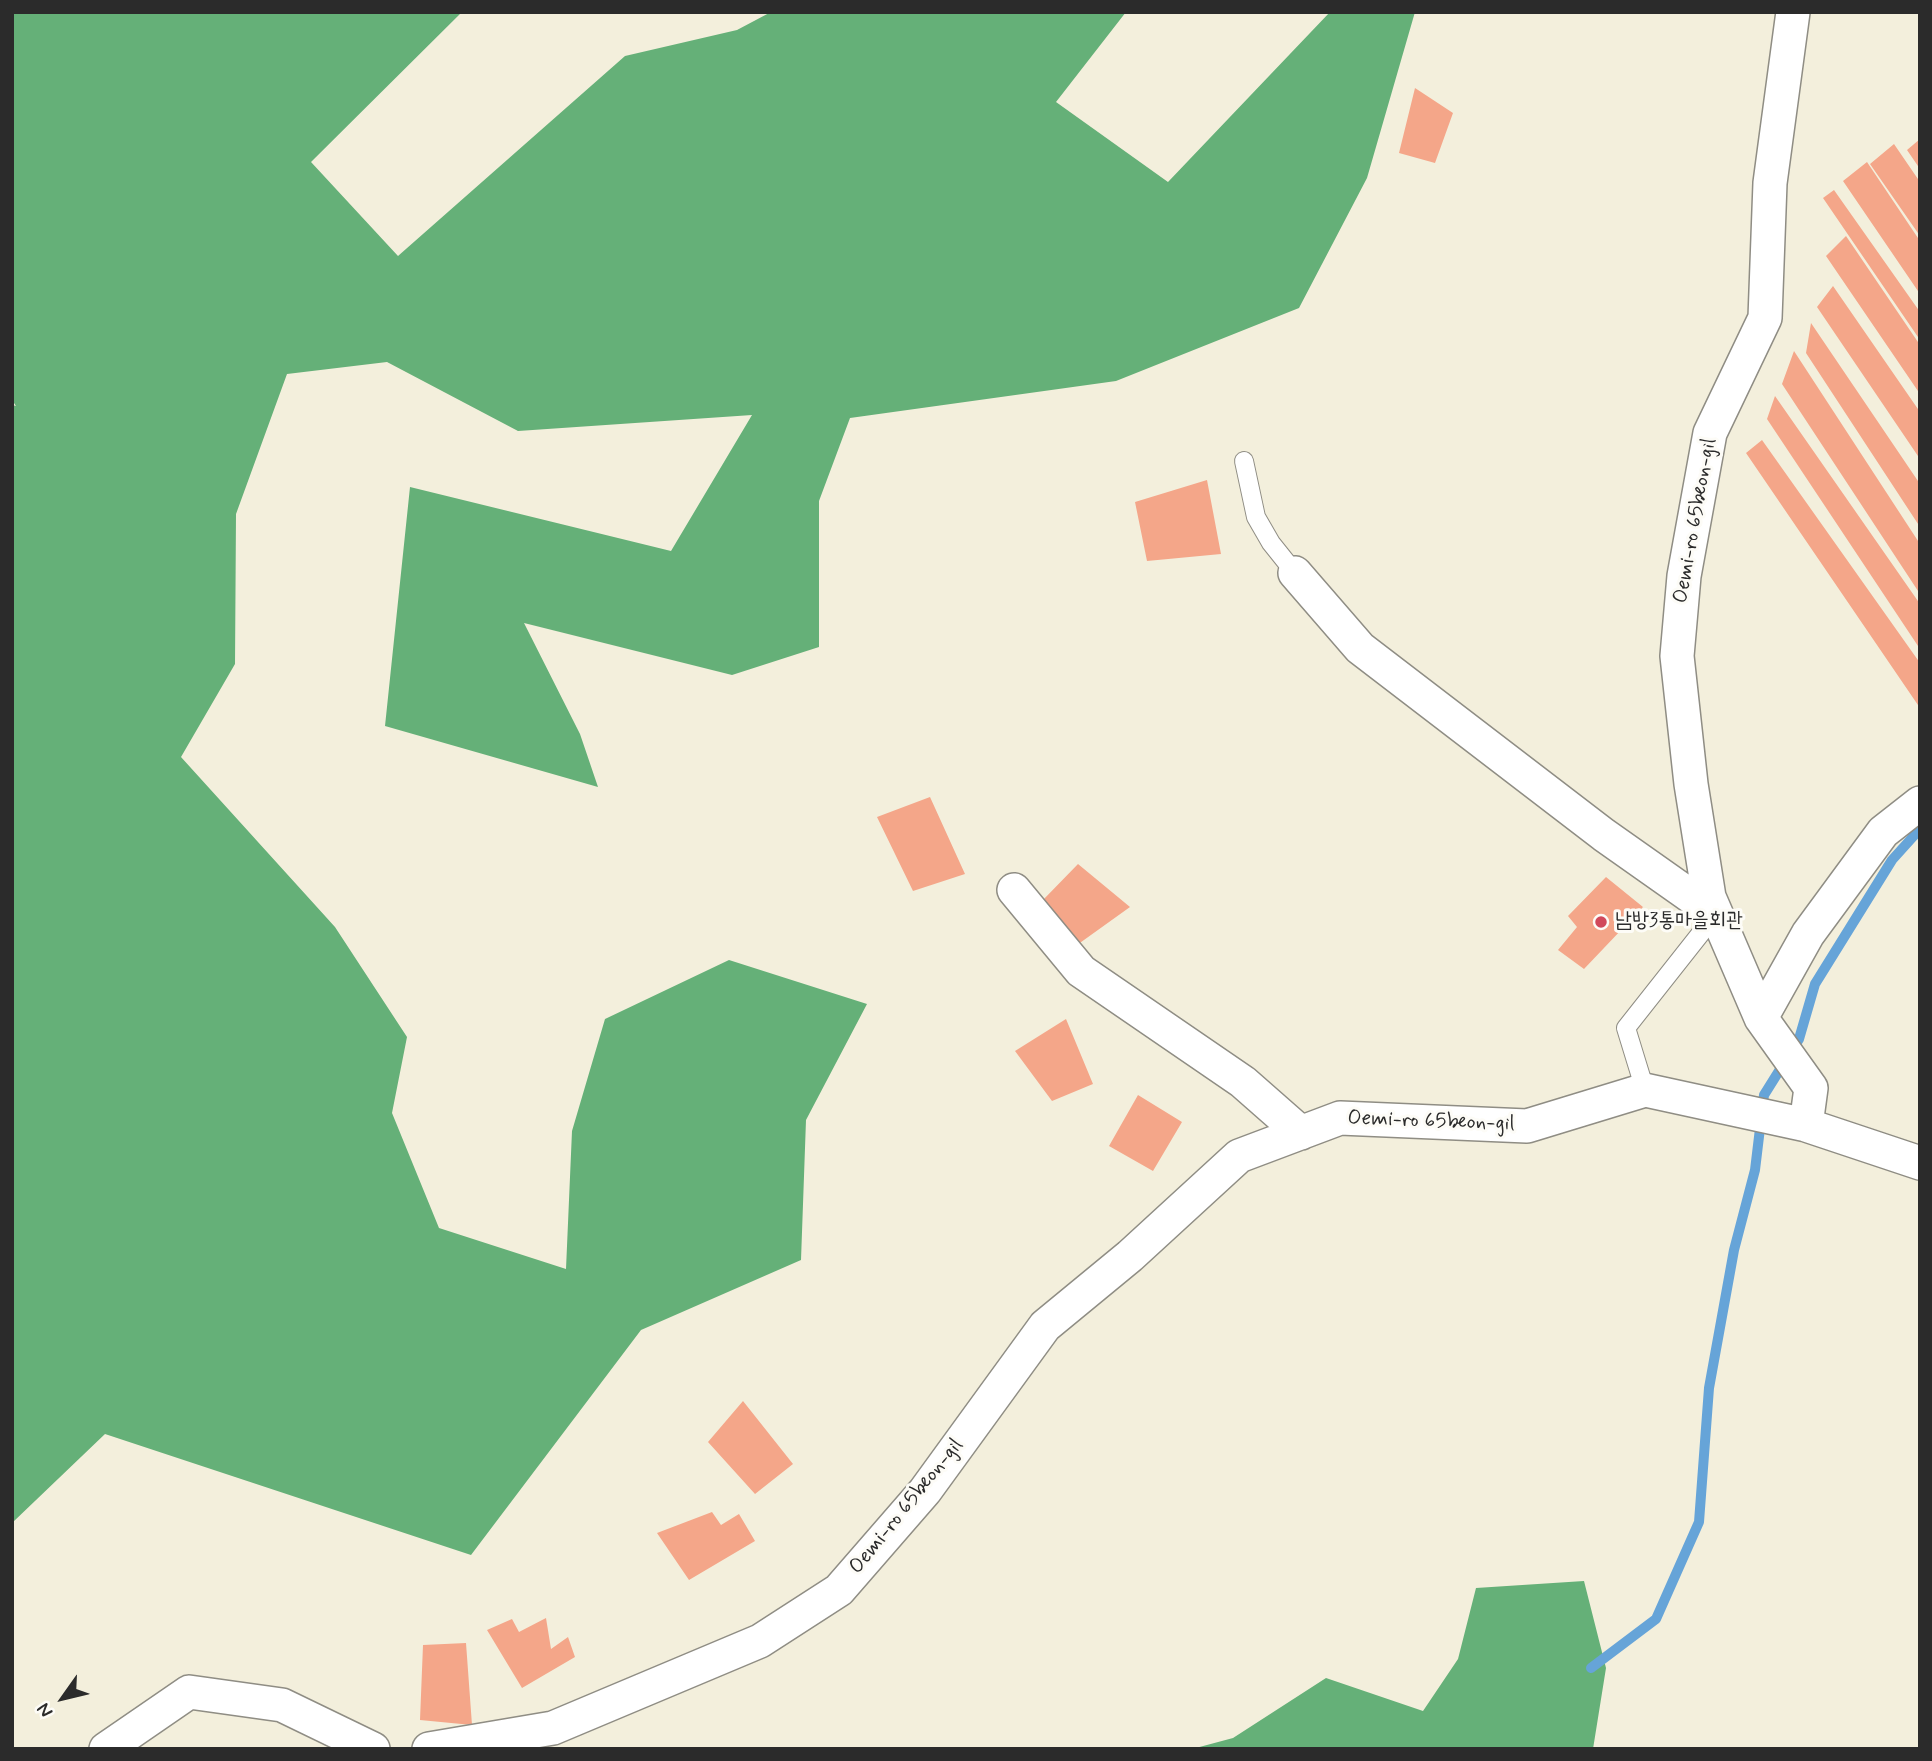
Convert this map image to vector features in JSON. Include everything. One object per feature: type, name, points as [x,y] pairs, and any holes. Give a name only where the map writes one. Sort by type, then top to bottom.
[{"type":"street","name":"Oemi-ro 65beon-gil","points":[[1793,12],[1770,183],[1765,318],[1710,433],[1684,576],[1677,656],[1691,784],[1709,898],[1769,1030],[1811,1088],[1793,1122]]},
{"type":"street","points":[[1295,573],[1360,648],[1604,835],[1716,914]]},
{"type":"street","points":[[1769,1030],[1808,934],[1883,832],[1920,803]]},
{"type":"street","points":[[1014,890],[1081,971],[1243,1082],[1301,1133]]},
{"type":"street","name":"Oemi-ro 65beon-gil","points":[[429,1749],[553,1728],[760,1641],[839,1590],[925,1491],[1045,1326],[1130,1256],[1239,1156],[1340,1118],[1527,1126],[1645,1090],[1793,1122],[1920,1163]]},
{"type":"street","points":[[106,1749],[189,1692],[282,1705],[373,1749]]},
{"type":"lane","points":[[1244,461],[1256,517],[1271,543],[1295,573]]},
{"type":"lane","points":[[1645,1090],[1626,1028],[1716,914]]},
{"type":"green space","points":[[12,12],[462,12],[311,162],[398,256],[625,56],[737,30],[771,12],[1126,12],[1056,102],[1168,182],[1330,12],[1415,12],[1367,178],[1299,308],[1116,381],[850,418],[819,501],[819,647],[732,675],[524,623],[580,734],[598,787],[385,726],[410,487],[671,551],[752,415],[518,431],[387,362],[287,374],[236,514],[235,664],[181,757],[335,927],[407,1037],[392,1113],[439,1228],[566,1269],[572,1131],[605,1019],[729,960],[867,1004],[806,1120],[801,1260],[641,1330],[471,1555],[105,1434],[12,1523],[12,405],[16,406],[12,400]]},
{"type":"green space","points":[[1584,1581],[1606,1668],[1593,1749],[1192,1749],[1233,1738],[1326,1678],[1423,1711],[1458,1659],[1476,1588]]},
{"type":"building","points":[[1415,88],[1453,113],[1435,163],[1399,153]]},
{"type":"building","points":[[1920,139],[1920,169],[1907,150]]},
{"type":"building","points":[[1894,144],[1920,182],[1920,236],[1870,164]]},
{"type":"building","points":[[1867,162],[1920,241],[1920,294],[1843,181]]},
{"type":"building","points":[[1834,190],[1920,312],[1920,340],[1823,198]]},
{"type":"building","points":[[1846,236],[1920,345],[1920,394],[1826,256]]},
{"type":"building","points":[[1833,286],[1920,412],[1920,459],[1817,307]]},
{"type":"building","points":[[1811,323],[1920,484],[1920,527],[1806,353]]},
{"type":"building","points":[[1794,351],[1920,544],[1920,594],[1782,384]]},
{"type":"building","points":[[1775,396],[1920,604],[1920,649],[1767,419]]},
{"type":"building","points":[[1762,440],[1920,663],[1920,708],[1746,453]]},
{"type":"building","points":[[1207,480],[1221,554],[1147,561],[1135,502]]},
{"type":"building","points":[[930,797],[965,874],[913,891],[877,817]]},
{"type":"building","points":[[1078,864],[1130,907],[1077,945],[1043,900]]},
{"type":"building","name":"남방3통마을회관","points":[[1606,877],[1643,907],[1584,969],[1558,950],[1577,927],[1568,916]]},
{"type":"building","points":[[1066,1019],[1093,1084],[1052,1101],[1015,1051]]},
{"type":"building","points":[[1138,1095],[1182,1122],[1153,1171],[1109,1146]]},
{"type":"building","points":[[743,1401],[793,1464],[755,1494],[708,1442]]},
{"type":"building","points":[[712,1512],[721,1525],[739,1514],[755,1541],[689,1580],[657,1533]]},
{"type":"building","points":[[546,1618],[551,1649],[568,1637],[575,1657],[522,1688],[487,1630],[512,1619],[519,1632]]},
{"type":"building","points":[[466,1643],[472,1725],[420,1720],[423,1645]]},
{"type":"waterway","points":[[1591,1668],[1656,1619],[1699,1522],[1709,1388],[1734,1250],[1755,1170],[1764,1095],[1799,1039],[1815,984],[1892,860],[1920,829]]},
{"type":"place","name":"남방3통마을회관","points":[[1601,922]]}]
